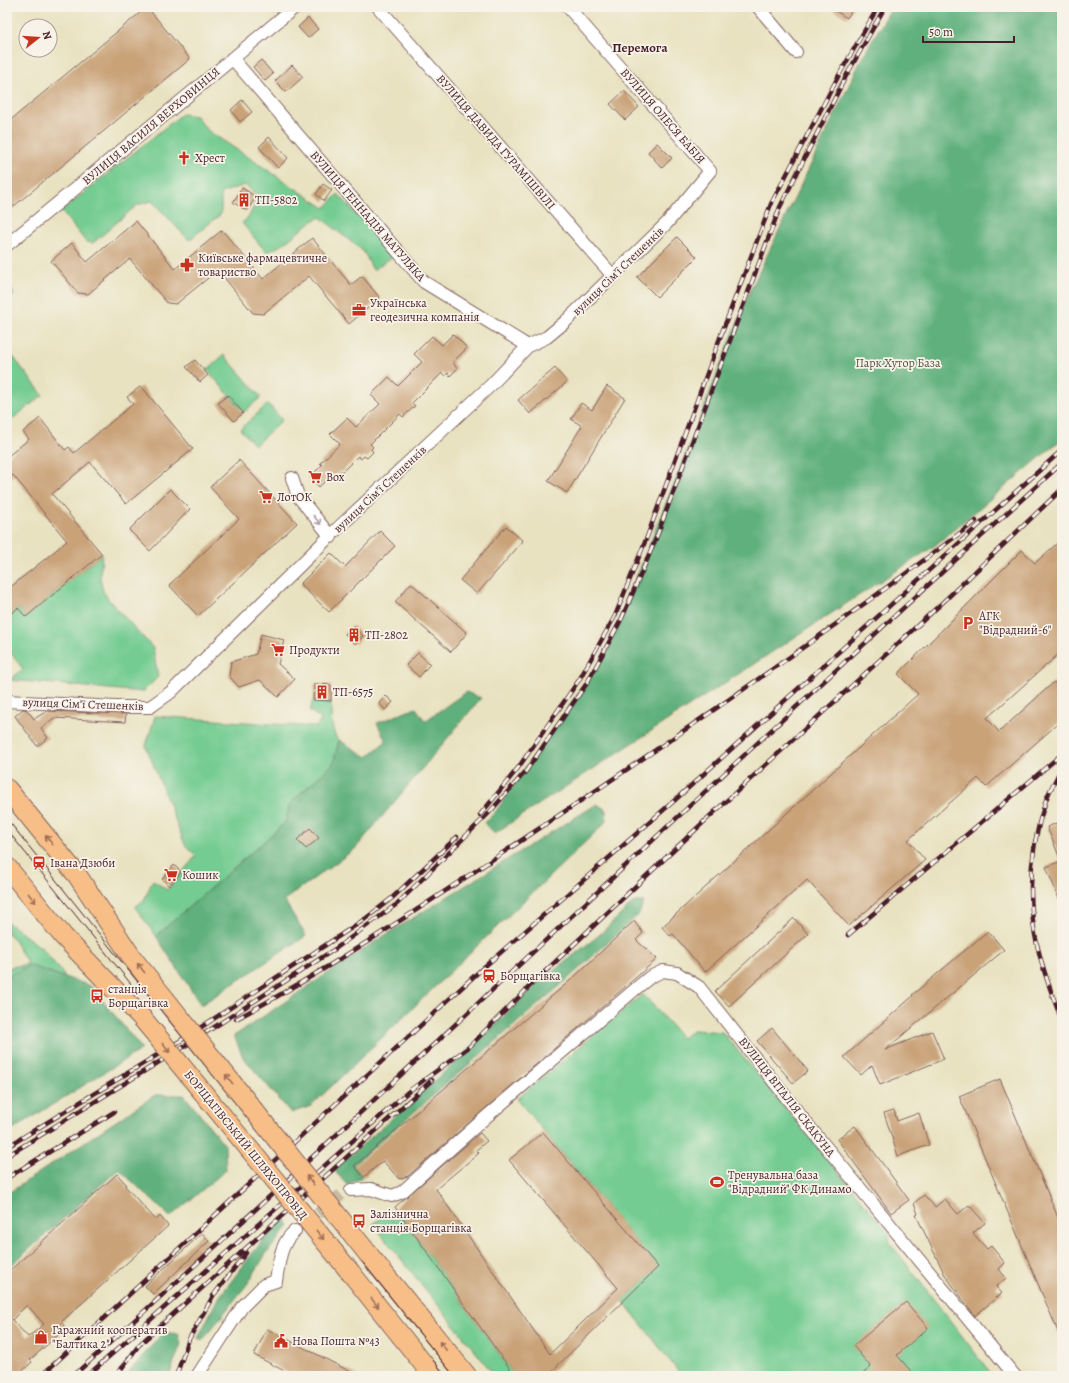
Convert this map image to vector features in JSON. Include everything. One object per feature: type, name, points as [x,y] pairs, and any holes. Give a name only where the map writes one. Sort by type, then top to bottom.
[{"type":"main road","points":[[7,789],[77,874],[133,959],[467,1376]]},
{"type":"main road","name":"БОРЩАГІВСЬКИЙ ШЛЯХОПРОВІД","points":[[7,867],[63,936],[142,1018],[433,1376]]},
{"type":"street","name":"ВУЛИЦЯ ВАСИЛЯ ВЕРХОВИНЦЯ","points":[[7,245],[295,7]]},
{"type":"street","name":"ВУЛИЦЯ ДАВИДА ГУРАМІШВІЛІ","points":[[378,7],[613,276]]},
{"type":"street","name":"ВУЛИЦЯ ОЛЕСЯ БАБІЯ","points":[[568,7],[710,171]]},
{"type":"street","points":[[758,7],[796,52]]},
{"type":"street","name":"ВУЛИЦЯ ГЕННАДІЯ МАТУЛЯКА","points":[[232,58],[424,282],[528,346]]},
{"type":"street","name":"вулиця Сімʼї Стешенків","points":[[7,701],[115,707],[150,707],[171,692],[331,536],[491,385],[528,346],[547,337],[613,276],[667,223],[710,171]]},
{"type":"street","points":[[292,478],[298,496],[331,536]]},
{"type":"street","name":"ВУЛИЦЯ ВІТАЛІЯ СКАКУНА","points":[[351,1190],[371,1189],[392,1196],[402,1192],[486,1116],[650,977],[663,971],[677,973],[699,987],[722,1014],[812,1130],[1015,1376]]},
{"type":"street","points":[[197,1376],[242,1308],[264,1285],[276,1281],[282,1251],[288,1237],[295,1231]]},
{"type":"green space","name":"Парк Хутор База","points":[[892,7],[1062,7],[1062,439],[933,547],[495,833],[484,823],[496,811],[606,654],[750,291],[863,56]]},
{"type":"green space","points":[[182,114],[196,116],[207,130],[325,208],[338,194],[395,255],[373,270],[364,252],[320,217],[281,245],[266,252],[242,223],[249,216],[259,197],[245,185],[221,193],[221,214],[189,240],[152,201],[137,205],[93,243],[86,242],[61,211]]},
{"type":"green space","points":[[7,281],[14,295],[7,300]]},
{"type":"green space","points":[[7,349],[43,395],[7,423]]},
{"type":"green space","points":[[224,355],[261,397],[244,412],[207,370]]},
{"type":"green space","points":[[268,404],[282,420],[255,445],[240,429]]},
{"type":"green space","points":[[102,554],[100,577],[103,591],[109,600],[153,648],[158,677],[143,692],[9,680],[23,669],[7,648],[7,616],[18,608],[26,617]]},
{"type":"green space","points":[[466,692],[481,698],[355,849],[284,900],[306,936],[201,1005],[156,936],[285,823],[290,803],[333,764],[339,740],[367,757],[386,741],[377,723],[416,708],[425,721]]},
{"type":"green space","points":[[313,700],[331,702],[331,718],[334,733],[339,742],[333,764],[290,803],[285,823],[156,936],[135,907],[144,900],[153,880],[167,890],[196,856],[185,845],[146,746],[155,716],[317,727],[321,719],[310,711]]},
{"type":"green space","points":[[597,804],[606,810],[607,821],[311,1106],[291,1113],[243,1057],[234,1036],[379,939]]},
{"type":"green space","points":[[634,902],[644,902],[639,914],[571,976],[353,1165],[362,1177],[347,1185],[334,1170],[471,1048],[538,983],[598,936]]},
{"type":"green space","points":[[7,922],[43,949],[95,1014],[7,1053],[7,968],[28,964],[10,934],[7,934]]},
{"type":"green space","points":[[29,965],[91,986],[142,1049],[7,1133],[7,976]]},
{"type":"green space","name":"Тренувальна база \"Відрадний\" ФК Динамо","points":[[643,994],[682,1038],[694,1030],[722,1032],[889,1233],[890,1243],[993,1376],[682,1376],[623,1301],[657,1267],[517,1099]]},
{"type":"green space","points":[[155,1095],[184,1095],[225,1145],[226,1170],[170,1217],[119,1169],[7,1269],[7,1194]]},
{"type":"green space","points":[[388,1213],[393,1220],[400,1214],[515,1376],[495,1376],[373,1224]]},
{"type":"green space","points":[[285,1218],[289,1226],[266,1254],[248,1283],[202,1341],[198,1338],[217,1300],[262,1241]]},
{"type":"green space","points":[[163,1332],[178,1334],[181,1344],[169,1376],[126,1376]]},
{"type":"building","points":[[147,7],[190,59],[7,212],[7,123]]},
{"type":"building","points":[[829,7],[854,7],[847,18]]},
{"type":"building","points":[[308,18],[318,29],[308,38],[298,27]]},
{"type":"building","points":[[261,60],[273,74],[265,81],[253,67]]},
{"type":"building","points":[[292,65],[303,77],[286,92],[275,81]]},
{"type":"building","points":[[624,91],[639,107],[625,120],[610,104]]},
{"type":"building","points":[[242,100],[252,112],[240,122],[231,110]]},
{"type":"building","points":[[269,137],[288,158],[278,168],[259,147]]},
{"type":"building","points":[[657,143],[672,158],[662,168],[648,152]]},
{"type":"building","points":[[323,184],[332,190],[324,201],[316,194]]},
{"type":"building","name":"ТП-5802","points":[[242,188],[256,197],[247,211],[233,202]]},
{"type":"building","points":[[136,221],[175,269],[222,230],[263,279],[312,238],[351,285],[362,276],[380,298],[349,324],[309,276],[263,314],[253,313],[218,270],[176,304],[167,303],[130,259],[88,294],[78,293],[51,261],[72,243],[87,262]]},
{"type":"building","points":[[677,237],[697,257],[657,297],[637,277]]},
{"type":"building","points":[[453,334],[467,348],[453,362],[457,369],[450,376],[448,373],[445,376],[442,373],[412,403],[415,406],[403,417],[400,414],[370,444],[373,447],[371,449],[373,452],[367,458],[364,456],[361,459],[358,456],[342,472],[340,471],[334,477],[332,475],[319,487],[310,477],[322,465],[320,463],[340,444],[330,434],[347,418],[356,427],[380,404],[371,395],[389,377],[398,386],[422,362],[414,354],[432,336],[442,345]]},
{"type":"building","points":[[195,360],[208,375],[200,382],[186,367]]},
{"type":"building","points":[[555,368],[567,382],[530,414],[518,400]]},
{"type":"building","points":[[141,386],[193,449],[126,504],[90,462],[52,494],[102,554],[26,617],[18,608],[7,617],[7,590],[67,541],[13,475],[7,480],[7,457],[29,439],[23,432],[40,418],[65,450],[69,447],[74,453],[133,404],[127,397]]},
{"type":"building","points":[[607,386],[625,398],[567,493],[548,481],[582,426],[571,419],[581,403],[592,410]]},
{"type":"building","points":[[228,395],[243,413],[234,421],[218,403]]},
{"type":"building","points":[[239,460],[297,523],[198,616],[169,585],[239,519],[210,487]]},
{"type":"building","points":[[170,489],[190,509],[150,551],[129,530]]},
{"type":"building","points":[[506,526],[523,541],[477,594],[460,580]]},
{"type":"building","points":[[380,531],[395,546],[329,612],[300,584],[331,553],[345,567]]},
{"type":"building","points":[[1062,539],[1062,651],[987,718],[999,732],[1054,682],[1062,691],[1062,720],[986,787],[978,778],[908,840],[925,860],[849,926],[807,880],[705,972],[673,934],[670,936],[662,927],[918,694],[898,674],[1022,550],[1035,563]]},
{"type":"building","points":[[411,583],[467,633],[451,652],[395,602]]},
{"type":"building","name":"ТП-2802","points":[[353,626],[363,636],[355,644],[345,634]]},
{"type":"building","points":[[261,634],[284,640],[278,664],[295,679],[278,697],[260,680],[239,687],[229,676],[231,662],[256,654]]},
{"type":"building","points":[[418,653],[430,664],[419,677],[406,665]]},
{"type":"building","name":"ТП-6575","points":[[314,684],[331,685],[331,701],[313,700]]},
{"type":"building","points":[[386,696],[393,702],[385,710],[379,703]]},
{"type":"building","points":[[23,709],[27,710],[34,719],[47,711],[126,714],[125,722],[54,718],[41,728],[48,738],[37,746],[15,716]]},
{"type":"building","points":[[1062,821],[1062,906],[1046,867],[1061,861],[1047,827]]},
{"type":"building","points":[[310,828],[319,838],[306,849],[297,840]]},
{"type":"building","name":"Кошик","points":[[174,865],[181,872],[169,886],[162,879]]},
{"type":"building","points":[[794,918],[808,934],[729,1006],[715,991]]},
{"type":"building","points":[[634,921],[643,933],[636,940],[657,959],[408,1176],[399,1179],[383,1161],[364,1177],[354,1166],[573,978]]},
{"type":"building","points":[[988,931],[1004,950],[885,1050],[932,1031],[944,1059],[880,1085],[872,1065],[861,1075],[844,1057],[913,996],[912,995]]},
{"type":"building","points":[[772,1028],[808,1071],[793,1083],[757,1041]]},
{"type":"building","points":[[1000,1079],[1062,1227],[1062,1341],[959,1096]]},
{"type":"building","points":[[894,1110],[897,1121],[919,1113],[929,1145],[898,1156],[884,1113]]},
{"type":"building","points":[[855,1126],[909,1200],[891,1213],[837,1139]]},
{"type":"building","points":[[543,1132],[658,1267],[547,1376],[515,1376],[395,1207],[480,1133],[487,1141],[476,1150],[479,1153],[436,1189],[550,1354],[618,1288],[509,1160]]},
{"type":"building","points":[[117,1174],[126,1184],[125,1186],[156,1220],[160,1216],[168,1226],[61,1322],[66,1328],[30,1360],[32,1362],[17,1376],[7,1376],[7,1273]],"holes":[[[27,1305],[44,1324],[28,1337],[12,1320]]]},
{"type":"building","points":[[924,1195],[935,1207],[945,1199],[958,1214],[969,1205],[985,1223],[973,1233],[987,1249],[991,1246],[1005,1263],[999,1269],[1006,1278],[996,1287],[1002,1293],[975,1316],[945,1275],[916,1215],[918,1214],[914,1203]]},
{"type":"building","points":[[202,1233],[209,1241],[153,1294],[145,1286]]},
{"type":"building","points":[[906,1302],[928,1328],[897,1355],[915,1376],[860,1376],[871,1367],[853,1346]]},
{"type":"building","points":[[267,1329],[359,1376],[294,1376],[254,1355]]},
{"type":"tunnel","points":[[304,1225],[342,1194],[351,1190]]},
{"type":"tram line","points":[[7,819],[454,1376]]},
{"type":"tram line","points":[[7,830],[131,984]]},
{"type":"tram line","points":[[433,1360],[446,1376]]},
{"type":"railway","points":[[480,815],[518,768],[579,680],[615,616],[647,537],[771,204],[839,75],[878,7]]},
{"type":"railway","points":[[7,1156],[185,1046],[335,949],[397,904],[488,814],[526,771],[587,683],[622,618],[655,541],[780,207],[845,78],[885,7]]},
{"type":"railway","points":[[41,1376],[484,967],[675,800],[1062,450]]},
{"type":"railway","points":[[73,1376],[321,1149],[814,690],[1062,463]]},
{"type":"railway","points":[[87,1376],[409,1091],[469,1047],[535,981],[709,817],[942,603],[1062,489]]},
{"type":"railway","points":[[236,1019],[347,955],[419,909],[582,800],[809,643],[976,521]]},
{"type":"railway","points":[[848,935],[1062,754]]},
{"type":"railway","points":[[1062,767],[1046,800],[1038,829],[1031,875],[1033,921],[1037,946],[1062,1021]]},
{"type":"railway","points":[[7,1147],[180,1041],[365,919],[392,898],[457,837]]},
{"type":"railway","points":[[116,1376],[139,1345],[432,1080]]},
{"type":"railway","points":[[7,1178],[114,1112]]},
{"type":"railway","points":[[176,1376],[189,1339],[213,1296],[246,1253]]},
{"type":"place","name":"Хрест","points":[[184,158]]},
{"type":"place","name":"ТП-5802","points":[[244,200]]},
{"type":"place","name":"Київське фармацевтичне товариство","points":[[187,265]]},
{"type":"place","name":"Українська геодезична компанія","points":[[359,310]]},
{"type":"place","name":"Box","points":[[315,477]]},
{"type":"place","name":"ЛотОК","points":[[266,497]]},
{"type":"place","name":"АГК \"Відрадний-6\"","points":[[968,623]]},
{"type":"place","name":"ТП-2802","points":[[354,635]]},
{"type":"place","name":"Продукти","points":[[278,650]]},
{"type":"place","name":"ТП-6575","points":[[322,692]]},
{"type":"place","name":"Івана Дзюби","points":[[39,863]]},
{"type":"place","name":"Кошик","points":[[171,875]]},
{"type":"place","name":"Борщагівка","points":[[489,976]]},
{"type":"place","name":"станція Борщагівка","points":[[97,996]]},
{"type":"place","name":"Тренувальна база \"Відрадний\" ФК Динамо","points":[[717,1182]]},
{"type":"place","name":"Залізнична станція Борщагівка","points":[[359,1221]]},
{"type":"place","name":"Гаражний кооператив \"Балтика 2\"","points":[[41,1337]]},
{"type":"place","name":"Нова Пошта №43","points":[[281,1341]]},
{"type":"district","name":"Перемога","points":[[640,47]]}]
